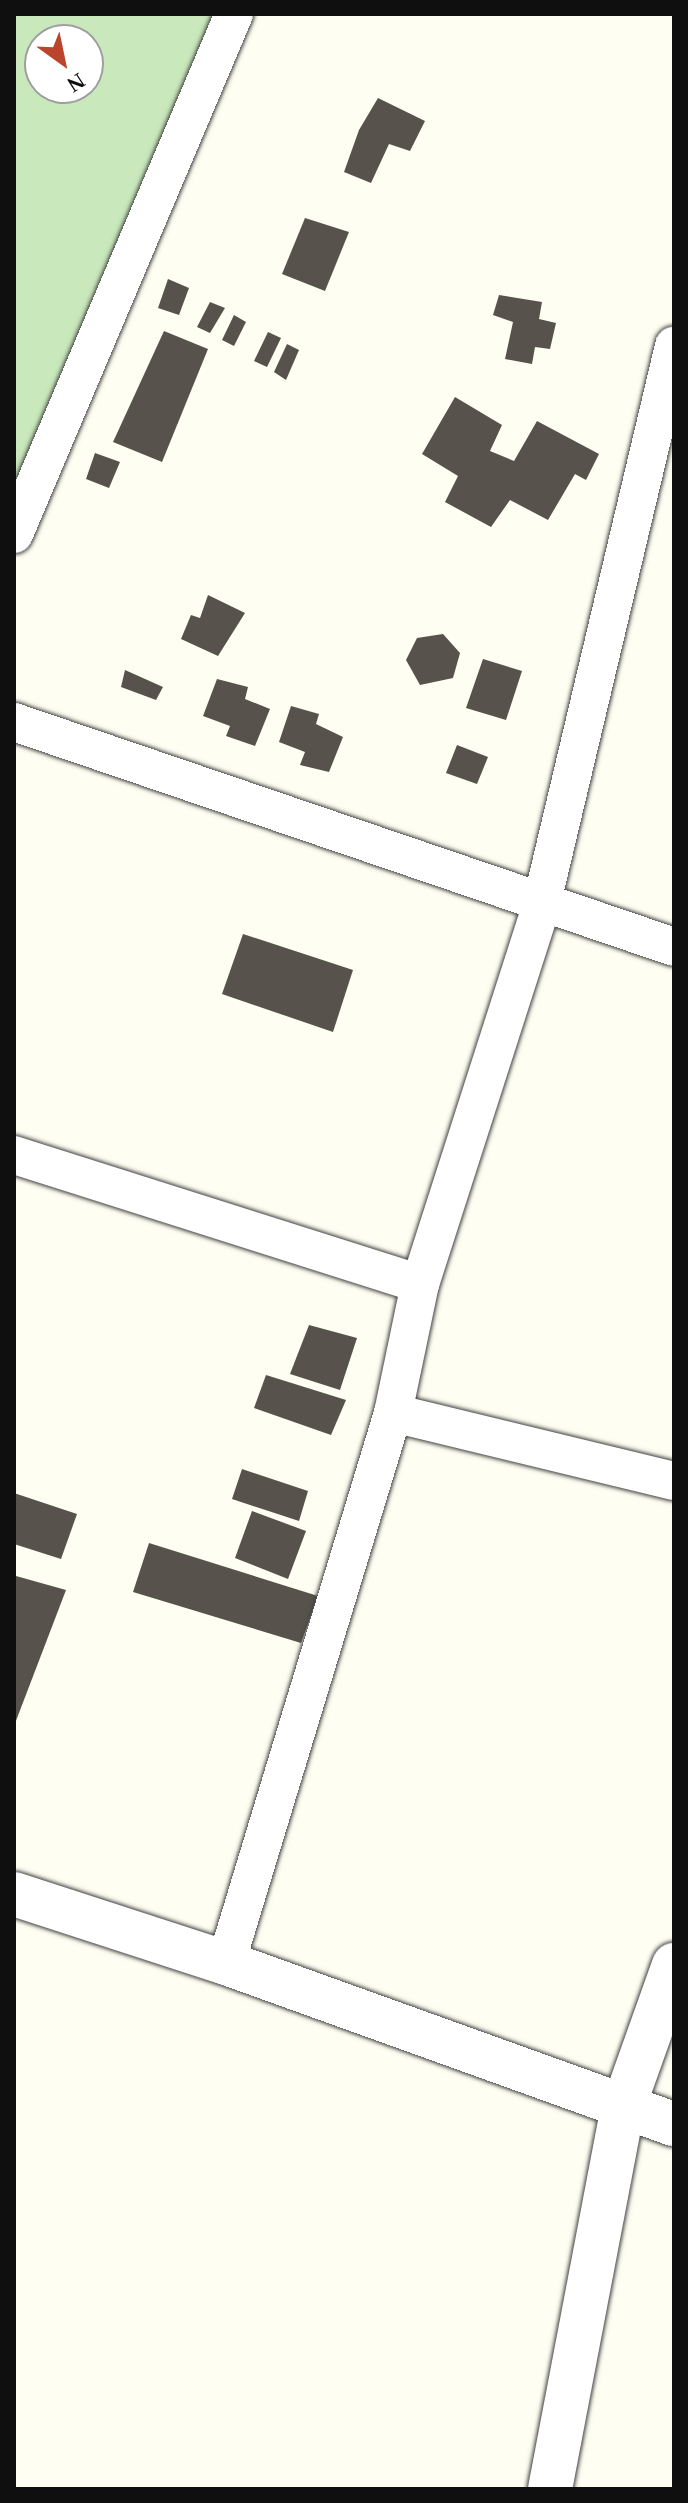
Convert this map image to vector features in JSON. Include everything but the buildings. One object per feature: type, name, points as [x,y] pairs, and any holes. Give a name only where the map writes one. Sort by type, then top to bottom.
[{"type":"street","points":[[14,534],[234,14]]},
{"type":"street","points":[[226,1963],[393,1413],[420,1284],[541,906],[674,346]]},
{"type":"street","points":[[14,722],[541,906],[674,947]]},
{"type":"street","points":[[14,1155],[420,1284]]},
{"type":"street","points":[[393,1413],[674,1481]]},
{"type":"street","points":[[14,1894],[226,1963],[674,2124]]},
{"type":"street","points":[[550,2489],[623,2108],[674,1965]]},
{"type":"green space","points":[[14,14],[228,14],[14,516]]}]
